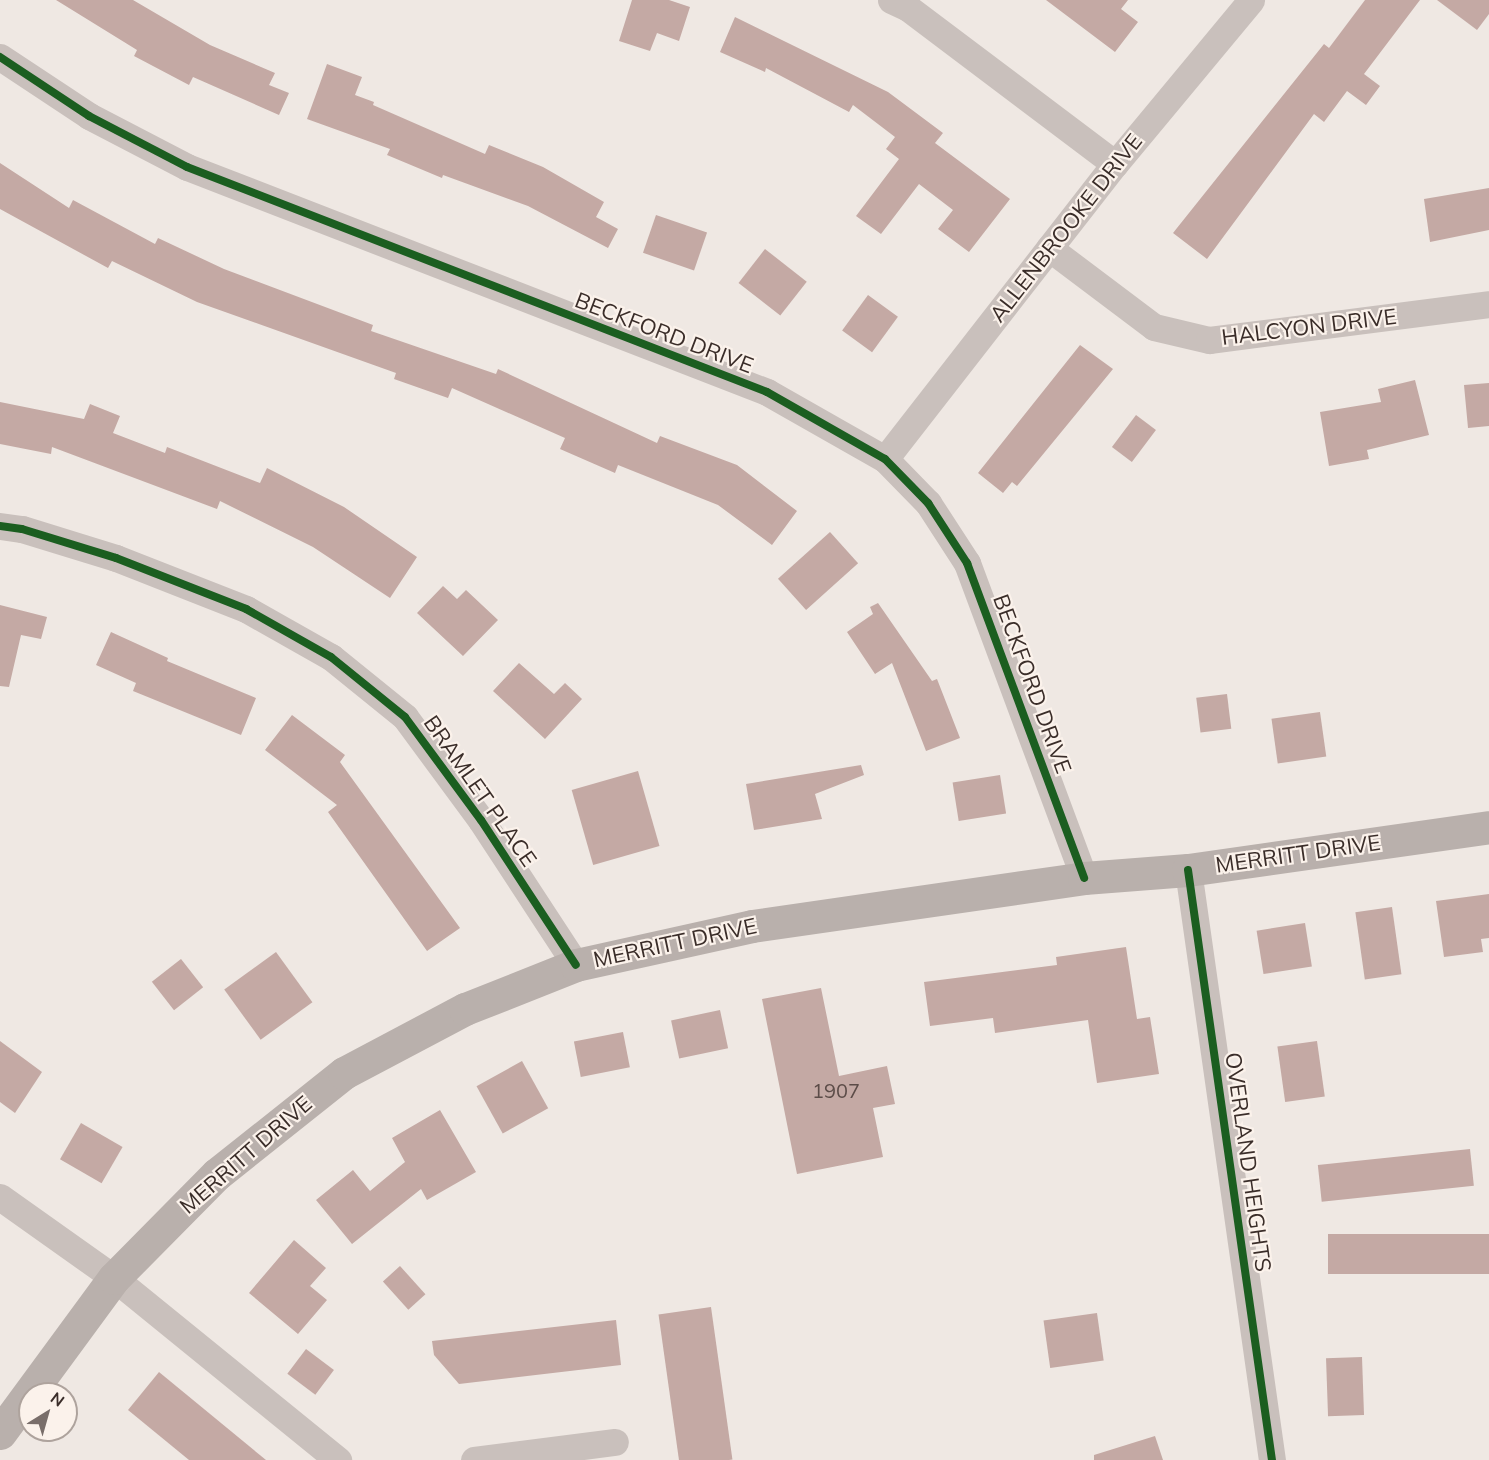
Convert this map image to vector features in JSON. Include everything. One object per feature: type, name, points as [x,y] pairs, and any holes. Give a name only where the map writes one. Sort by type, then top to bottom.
[{"type":"main road","name":"MERRITT DRIVE","points":[[0,1433],[114,1278],[217,1174],[344,1073],[465,1009],[576,965],[752,926],[1084,878],[1188,870],[1489,827]]},
{"type":"street","points":[[891,0],[908,8],[1114,164]]},
{"type":"street","name":"ALLENBROOKE DRIVE","points":[[885,459],[1114,164],[1251,0]]},
{"type":"street","name":"BECKFORD DRIVE","points":[[0,57],[89,116],[187,167],[767,392],[885,459],[928,503],[967,563],[1084,878]]},
{"type":"street","name":"HALCYON DRIVE","points":[[1049,248],[1154,327],[1209,340],[1489,304]]},
{"type":"street","name":"BRAMLET PLACE","points":[[0,526],[22,529],[116,558],[246,609],[331,657],[405,717],[481,820],[576,965]]},
{"type":"street","name":"OVERLAND HEIGHTS","points":[[1188,870],[1272,1460]]},
{"type":"street","points":[[0,1197],[114,1278],[338,1460]]},
{"type":"street","points":[[474,1460],[615,1442]]},
{"type":"building","points":[[56,0],[133,0],[210,45],[275,73],[269,85],[289,93],[279,115],[193,77],[189,85],[134,56],[137,50]]},
{"type":"building","points":[[632,0],[669,0],[690,7],[679,41],[657,33],[650,51],[619,41]]},
{"type":"building","points":[[1046,0],[1128,0],[1121,9],[1138,22],[1115,52]]},
{"type":"building","points":[[1365,0],[1420,0],[1364,74],[1380,86],[1366,105],[1347,91],[1324,122],[1314,114],[1207,259],[1173,233],[1324,44],[1329,48]]},
{"type":"building","points":[[1437,0],[1489,0],[1489,14],[1477,30]]},
{"type":"building","points":[[735,17],[888,92],[943,133],[935,143],[1010,199],[969,252],[938,229],[953,210],[919,184],[881,234],[856,216],[899,159],[886,149],[895,137],[853,105],[849,112],[766,68],[765,72],[720,52]]},
{"type":"building","points":[[327,64],[362,77],[355,95],[374,102],[373,105],[485,154],[489,145],[543,167],[604,202],[596,217],[618,229],[608,248],[528,206],[443,175],[442,178],[387,155],[390,149],[307,119]]},
{"type":"building","points":[[0,163],[69,208],[73,200],[155,244],[158,238],[224,269],[373,325],[371,331],[496,374],[498,369],[657,443],[660,436],[737,465],[797,511],[772,545],[718,505],[618,465],[615,473],[560,449],[565,438],[452,388],[448,398],[394,379],[396,373],[197,302],[112,261],[108,268],[0,209]]},
{"type":"building","points":[[1489,188],[1489,230],[1430,242],[1424,199]]},
{"type":"building","points":[[656,215],[707,233],[694,270],[643,253]]},
{"type":"building","points":[[765,249],[807,282],[780,316],[739,283]]},
{"type":"building","points":[[868,295],[898,317],[872,352],[842,331]]},
{"type":"building","points":[[1080,345],[1113,369],[1017,486],[1012,482],[1003,493],[978,473]]},
{"type":"building","points":[[1415,380],[1429,435],[1367,450],[1369,459],[1329,466],[1320,412],[1381,402],[1378,389]]},
{"type":"building","points":[[1489,383],[1489,426],[1468,428],[1464,385]]},
{"type":"building","points":[[0,402],[84,419],[90,404],[120,416],[113,433],[165,453],[167,447],[260,483],[267,468],[344,507],[417,557],[390,598],[313,547],[220,501],[217,509],[52,447],[51,454],[0,444]]},
{"type":"building","points":[[1136,415],[1156,430],[1132,462],[1112,447]]},
{"type":"building","points":[[830,532],[858,563],[806,610],[778,579]]},
{"type":"building","points":[[443,586],[457,599],[466,590],[498,620],[463,656],[417,613]]},
{"type":"building","points":[[878,603],[932,681],[937,679],[960,738],[926,751],[892,663],[875,674],[847,632],[873,614],[870,607]]},
{"type":"building","points":[[0,605],[47,617],[41,639],[21,635],[9,687],[0,686]]},
{"type":"building","points":[[111,632],[168,658],[167,661],[256,698],[241,735],[133,691],[136,683],[96,665]]},
{"type":"building","points":[[519,663],[554,694],[565,683],[582,699],[545,739],[493,691]]},
{"type":"building","points":[[1227,694],[1231,729],[1200,733],[1196,698]]},
{"type":"building","points":[[1320,712],[1326,757],[1278,763],[1271,719]]},
{"type":"building","points":[[292,715],[345,755],[340,762],[460,928],[427,951],[328,812],[337,805],[265,750]]},
{"type":"building","points":[[861,765],[864,775],[815,794],[822,819],[754,830],[746,784]]},
{"type":"building","points":[[638,771],[659,846],[593,865],[572,790]]},
{"type":"building","points":[[1000,775],[1006,814],[959,821],[953,783]]},
{"type":"building","points":[[1489,894],[1489,938],[1481,939],[1483,952],[1444,957],[1436,901]]},
{"type":"building","points":[[1392,907],[1401,974],[1365,979],[1355,912]]},
{"type":"building","points":[[1305,923],[1312,966],[1263,974],[1257,931]]},
{"type":"building","points":[[1126,947],[1137,1019],[1150,1017],[1159,1074],[1097,1083],[1088,1020],[995,1033],[993,1018],[930,1026],[924,982],[1057,965],[1056,957]]},
{"type":"building","points":[[276,952],[312,1002],[261,1040],[224,990]]},
{"type":"building","points":[[181,959],[203,987],[174,1010],[152,982]]},
{"type":"building","points":[[821,988],[839,1076],[887,1066],[895,1104],[873,1108],[883,1157],[797,1174],[762,999]]},
{"type":"building","points":[[720,1010],[728,1048],[679,1059],[671,1020]]},
{"type":"building","points":[[623,1032],[630,1067],[581,1077],[574,1042]]},
{"type":"building","points":[[0,1041],[42,1072],[15,1113],[0,1102]]},
{"type":"building","points":[[1317,1041],[1325,1096],[1285,1102],[1277,1047]]},
{"type":"building","points":[[522,1061],[548,1108],[503,1133],[477,1086]]},
{"type":"building","points":[[440,1110],[476,1172],[427,1200],[421,1189],[352,1244],[316,1200],[353,1170],[370,1191],[405,1162],[392,1138]]},
{"type":"building","points":[[81,1123],[123,1147],[102,1183],[60,1159]]},
{"type":"building","points":[[1470,1149],[1474,1186],[1322,1202],[1318,1165]]},
{"type":"building","points":[[1328,1234],[1489,1234],[1489,1274],[1328,1274]]},
{"type":"building","points":[[294,1240],[326,1268],[310,1286],[327,1300],[298,1334],[249,1293]]},
{"type":"building","points":[[400,1266],[425,1294],[408,1310],[383,1281]]},
{"type":"building","points":[[711,1307],[732,1460],[679,1460],[659,1314]]},
{"type":"building","points":[[1097,1313],[1104,1361],[1050,1368],[1044,1321]]},
{"type":"building","points":[[616,1320],[621,1365],[459,1384],[434,1355],[432,1341]]},
{"type":"building","points":[[306,1349],[334,1370],[315,1395],[287,1374]]},
{"type":"building","points":[[1362,1357],[1364,1415],[1328,1416],[1326,1358]]},
{"type":"building","points":[[159,1372],[266,1460],[189,1460],[128,1410]]},
{"type":"building","points":[[1155,1436],[1163,1460],[1094,1460],[1094,1455]]},
{"type":"cycle path","points":[[0,57],[89,116],[187,167],[767,392],[885,459],[928,503],[967,563],[1084,878]]},
{"type":"cycle path","points":[[0,526],[22,529],[116,558],[246,609],[331,657],[405,717],[481,820],[576,965]]},
{"type":"cycle path","points":[[1188,870],[1272,1460]]}]
